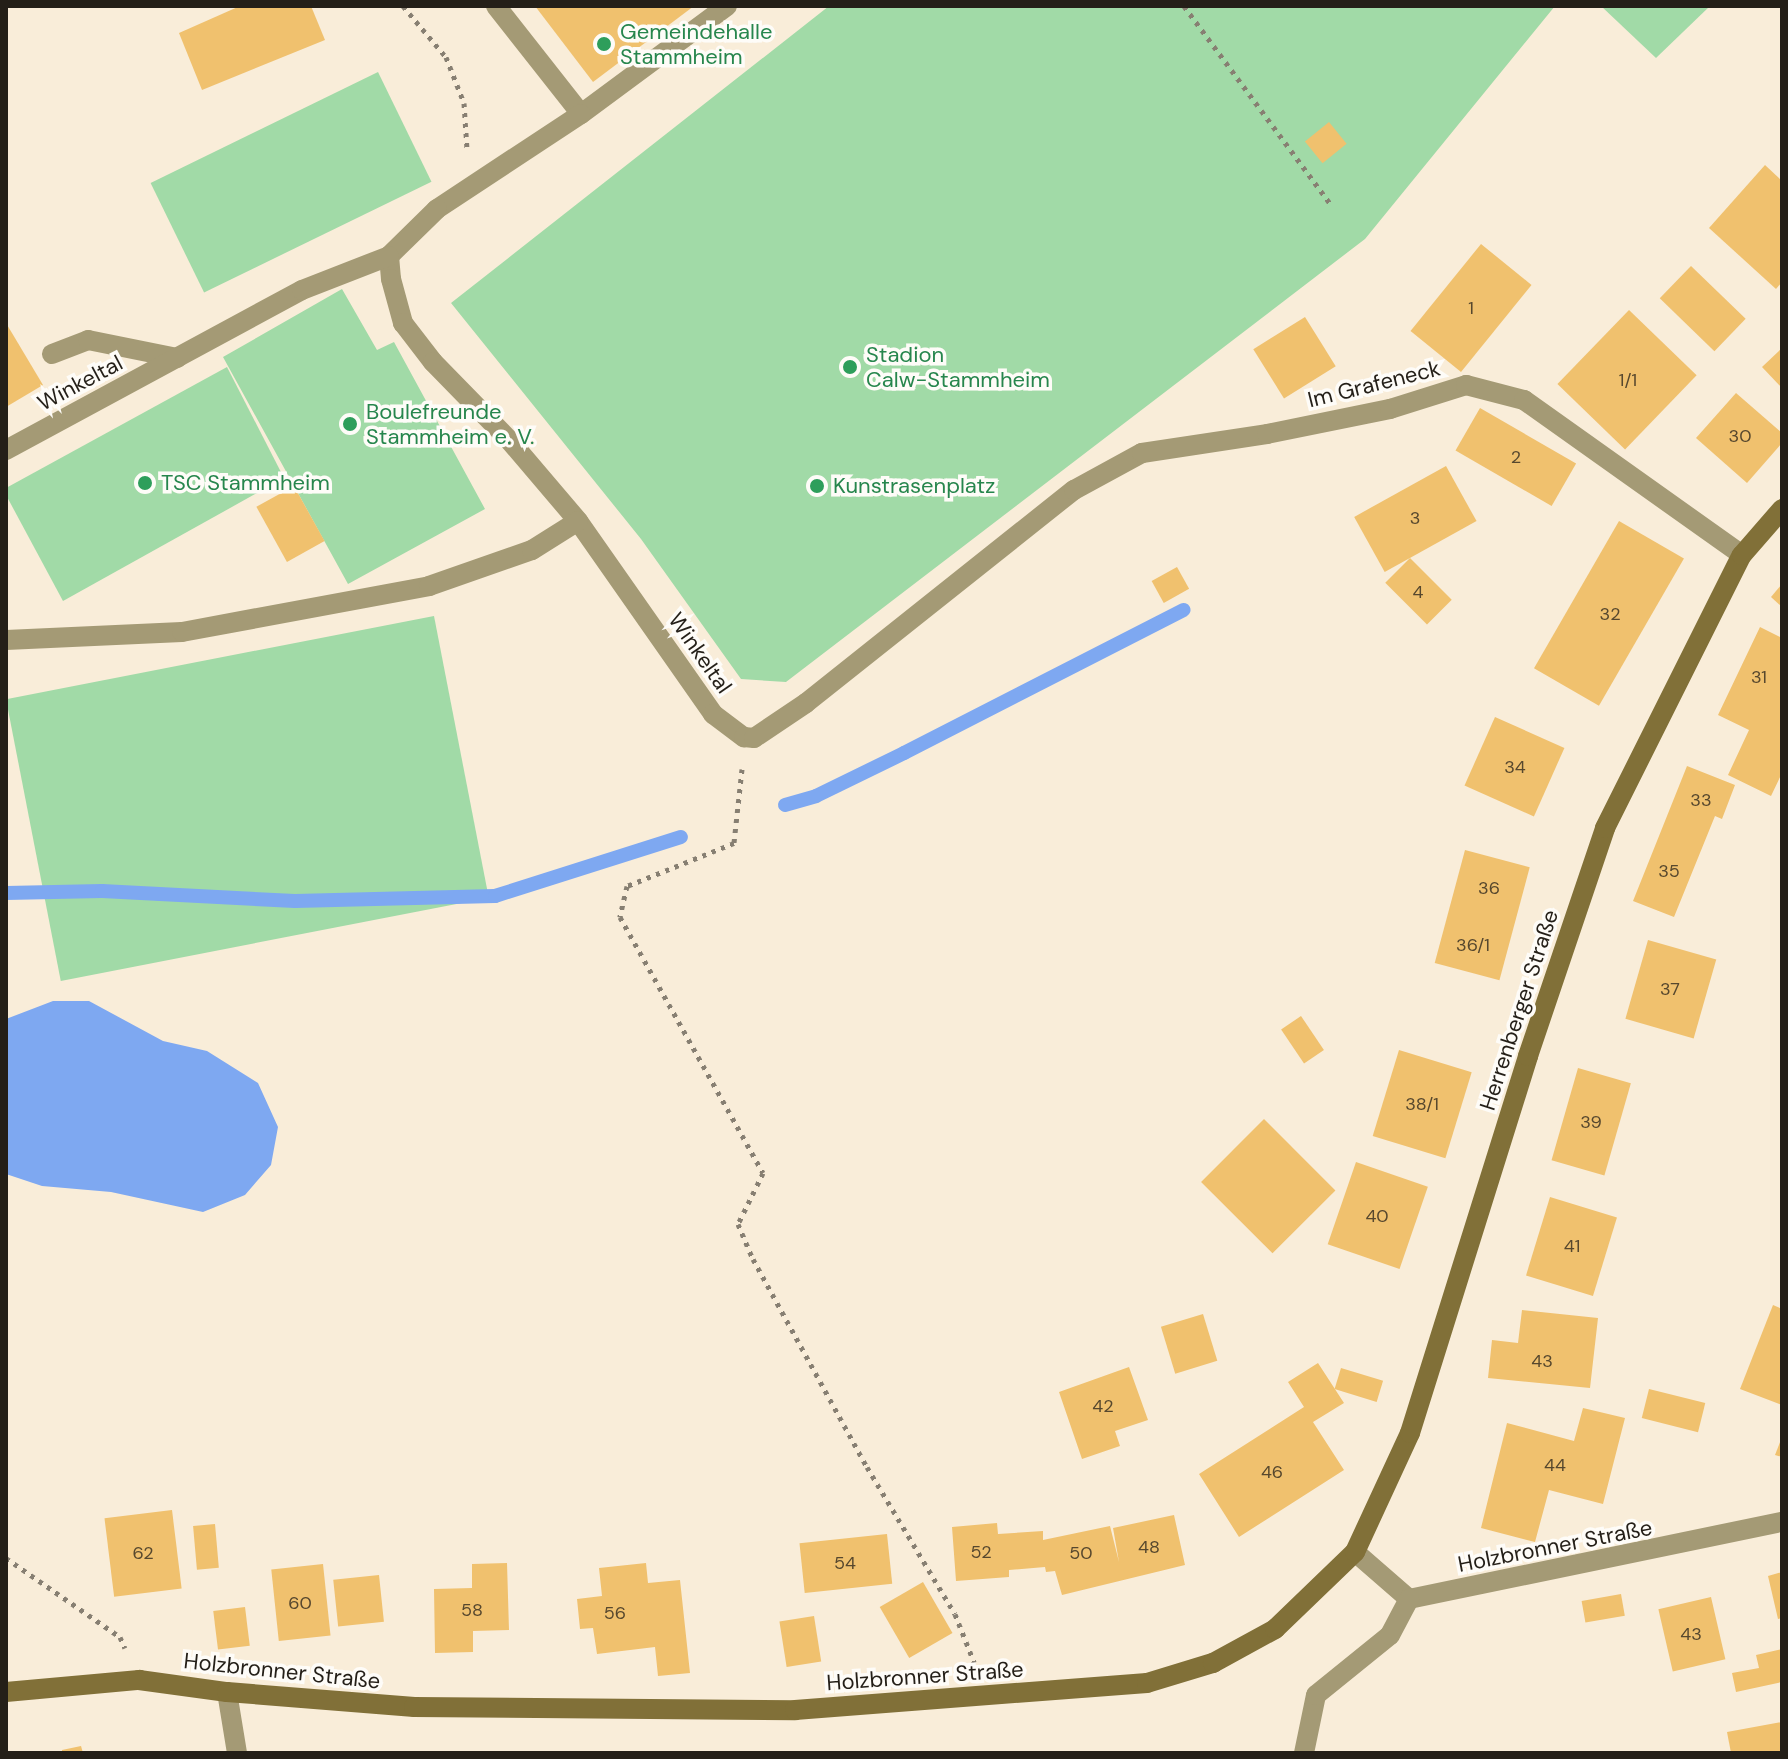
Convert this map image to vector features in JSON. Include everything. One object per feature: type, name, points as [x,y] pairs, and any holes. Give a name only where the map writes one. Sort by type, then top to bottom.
[{"type":"street","points":[[496,6],[581,114]]},
{"type":"street","name":"Winkeltal","points":[[6,450],[302,290],[389,256],[437,209],[467,186],[581,114],[727,6]]},
{"type":"street","name":"Winkeltal","points":[[389,256],[391,279],[403,323],[433,362],[510,441],[578,521],[713,714],[744,737]]},
{"type":"street","name":"Winkeltal","points":[[52,354],[88,340],[177,358]]},
{"type":"street","name":"Im Grafeneck","points":[[744,737],[754,738],[806,703],[1074,490],[1142,453],[1267,434],[1390,409],[1466,385],[1524,400],[1742,555]]},
{"type":"street","name":"Herrenberger Straße","points":[[1355,1552],[1410,1433],[1528,1056],[1605,828],[1742,555],[1782,509]]},
{"type":"street","points":[[6,640],[182,632],[429,586],[532,550],[578,521]]},
{"type":"street","name":"Holzbronner Straße","points":[[1409,1599],[1782,1522]]},
{"type":"street","points":[[1304,1753],[1316,1695],[1390,1635],[1409,1599],[1355,1552]]},
{"type":"street","name":"Holzbronner Straße","points":[[6,1692],[139,1680],[227,1692],[414,1707],[795,1710],[1147,1683],[1213,1663],[1275,1629],[1355,1552]]},
{"type":"street","points":[[227,1692],[237,1753]]},
{"type":"path","points":[[403,6],[446,57],[464,103],[467,186]]},
{"type":"path","points":[[1184,6],[1332,206]]},
{"type":"path","points":[[744,737],[734,843],[627,886],[620,917],[763,1173],[738,1224],[753,1259],[867,1467],[955,1614],[987,1696]]},
{"type":"path","points":[[6,1558],[120,1637],[139,1680]]},
{"type":"green space","name":"Kunstrasenplatz","points":[[829,6],[1555,6],[1365,239],[786,682],[741,679],[641,539],[451,303]]},
{"type":"green space","points":[[1601,6],[1710,6],[1656,58]]},
{"type":"green space","points":[[378,72],[431,182],[204,293],[151,183]]},
{"type":"green space","name":"Boulefreunde Stammheim e. V.","points":[[342,289],[377,350],[394,342],[485,509],[348,584],[223,357]]},
{"type":"green space","name":"TSC Stammheim","points":[[227,367],[284,478],[63,601],[6,495],[6,488]]},
{"type":"green space","points":[[434,616],[489,898],[61,981],[6,699]]},
{"type":"water","points":[[53,1001],[89,1001],[163,1041],[207,1051],[258,1083],[278,1127],[271,1165],[245,1195],[203,1212],[111,1192],[42,1186],[6,1174],[6,1019]]},
{"type":"building","points":[[240,6],[311,6],[325,40],[202,90],[179,33]]},
{"type":"building","name":"Gemeindehalle Stammheim","points":[[535,6],[694,6],[593,82]]},
{"type":"building","points":[[1329,122],[1347,144],[1323,163],[1305,142]]},
{"type":"building","points":[[1765,165],[1782,181],[1782,282],[1776,289],[1709,228]]},
{"type":"building","points":[[1481,244],[1532,285],[1461,372],[1411,331]]},
{"type":"building","points":[[1691,266],[1746,319],[1714,351],[1660,298]]},
{"type":"building","points":[[1629,310],[1697,375],[1625,449],[1557,384]]},
{"type":"building","points":[[1305,317],[1336,366],[1284,399],[1253,349]]},
{"type":"building","points":[[6,323],[43,385],[6,407]]},
{"type":"building","points":[[1782,348],[1782,388],[1762,367]]},
{"type":"building","points":[[1736,393],[1782,433],[1782,443],[1747,483],[1696,438]]},
{"type":"building","points":[[1480,408],[1576,464],[1552,506],[1456,450]]},
{"type":"building","points":[[1446,466],[1477,521],[1385,572],[1354,517]]},
{"type":"building","points":[[294,486],[325,541],[287,562],[256,507]]},
{"type":"building","points":[[1619,521],[1684,558],[1599,706],[1534,668]]},
{"type":"building","points":[[1410,558],[1452,600],[1427,624],[1385,583]]},
{"type":"building","points":[[1177,567],[1189,589],[1164,603],[1152,581]]},
{"type":"building","points":[[1782,584],[1782,607],[1771,597]]},
{"type":"building","points":[[1760,627],[1782,638],[1782,773],[1771,796],[1728,775],[1749,730],[1718,715]]},
{"type":"building","points":[[1495,717],[1564,748],[1534,816],[1464,786]]},
{"type":"building","points":[[1687,766],[1735,785],[1722,819],[1715,816],[1674,917],[1633,901]]},
{"type":"building","points":[[1465,850],[1530,867],[1499,980],[1435,963]]},
{"type":"building","points":[[1648,940],[1716,960],[1694,1038],[1625,1019]]},
{"type":"building","points":[[1301,1016],[1324,1050],[1304,1063],[1281,1029]]},
{"type":"building","points":[[1399,1050],[1472,1072],[1445,1158],[1373,1136]]},
{"type":"building","points":[[1578,1068],[1631,1083],[1604,1175],[1552,1160]]},
{"type":"building","points":[[1264,1119],[1335,1190],[1272,1253],[1201,1182]]},
{"type":"building","points":[[1356,1162],[1428,1187],[1400,1269],[1328,1244]]},
{"type":"building","points":[[1550,1197],[1617,1217],[1593,1296],[1526,1275]]},
{"type":"building","points":[[1773,1305],[1782,1309],[1782,1405],[1740,1389]]},
{"type":"building","points":[[1522,1310],[1598,1318],[1590,1388],[1488,1378],[1492,1340],[1518,1343]]},
{"type":"building","points":[[1203,1314],[1217,1361],[1175,1374],[1161,1327]]},
{"type":"building","points":[[1318,1363],[1344,1403],[1313,1422],[1344,1470],[1239,1537],[1199,1474],[1304,1407],[1288,1382]]},
{"type":"building","points":[[1129,1367],[1148,1420],[1115,1431],[1120,1446],[1082,1459],[1059,1392]]},
{"type":"building","points":[[1341,1368],[1383,1381],[1377,1402],[1335,1389]]},
{"type":"building","points":[[1649,1389],[1705,1403],[1698,1432],[1642,1418]]},
{"type":"building","points":[[1583,1408],[1625,1418],[1603,1504],[1549,1490],[1535,1542],[1481,1528],[1507,1423],[1574,1441]]},
{"type":"building","points":[[1782,1437],[1782,1457],[1775,1455]]},
{"type":"building","points":[[172,1510],[182,1588],[114,1597],[105,1518]]},
{"type":"building","points":[[1174,1515],[1185,1565],[1062,1595],[1055,1571],[1046,1572],[1045,1567],[1009,1570],[1009,1577],[956,1581],[952,1527],[997,1523],[998,1534],[1043,1531],[1043,1540],[1110,1526],[1119,1562],[1113,1528]]},
{"type":"building","points":[[215,1524],[219,1568],[197,1570],[193,1526]]},
{"type":"building","points":[[887,1534],[892,1584],[805,1593],[799,1543]]},
{"type":"building","points":[[507,1563],[509,1630],[473,1631],[473,1652],[435,1653],[434,1589],[472,1588],[472,1564]]},
{"type":"building","points":[[646,1563],[648,1583],[680,1580],[690,1673],[658,1676],[655,1647],[597,1654],[593,1628],[580,1629],[577,1599],[602,1596],[599,1568]]},
{"type":"building","points":[[323,1564],[331,1636],[279,1641],[271,1569]]},
{"type":"building","points":[[1782,1572],[1782,1618],[1778,1619],[1768,1576]]},
{"type":"building","points":[[379,1575],[384,1622],[338,1627],[333,1580]]},
{"type":"building","points":[[923,1582],[953,1633],[909,1658],[880,1607]]},
{"type":"building","points":[[1621,1594],[1625,1616],[1585,1623],[1582,1601]]},
{"type":"building","points":[[1711,1597],[1725,1659],[1673,1672],[1658,1609]]},
{"type":"building","points":[[245,1607],[250,1646],[218,1650],[213,1611]]},
{"type":"building","points":[[814,1616],[821,1661],[787,1667],[779,1621]]},
{"type":"building","points":[[1782,1649],[1782,1682],[1736,1692],[1732,1673],[1759,1668],[1756,1655]]},
{"type":"building","points":[[1782,1722],[1782,1753],[1731,1753],[1727,1732]]},
{"type":"building","points":[[81,1746],[83,1753],[62,1753],[62,1750]]},
{"type":"waterway","points":[[785,805],[816,796],[904,753],[1184,610]]},
{"type":"waterway","points":[[6,893],[102,891],[295,901],[495,896],[681,837]]},
{"type":"place","name":"Gemeindehalle Stammheim","points":[[604,44]]},
{"type":"place","name":"Stadion Calw-Stammheim","points":[[850,367]]},
{"type":"place","name":"Boulefreunde Stammheim e. V.","points":[[350,424]]},
{"type":"place","name":"TSC Stammheim","points":[[145,483]]},
{"type":"place","name":"Kunstrasenplatz","points":[[817,486]]}]
